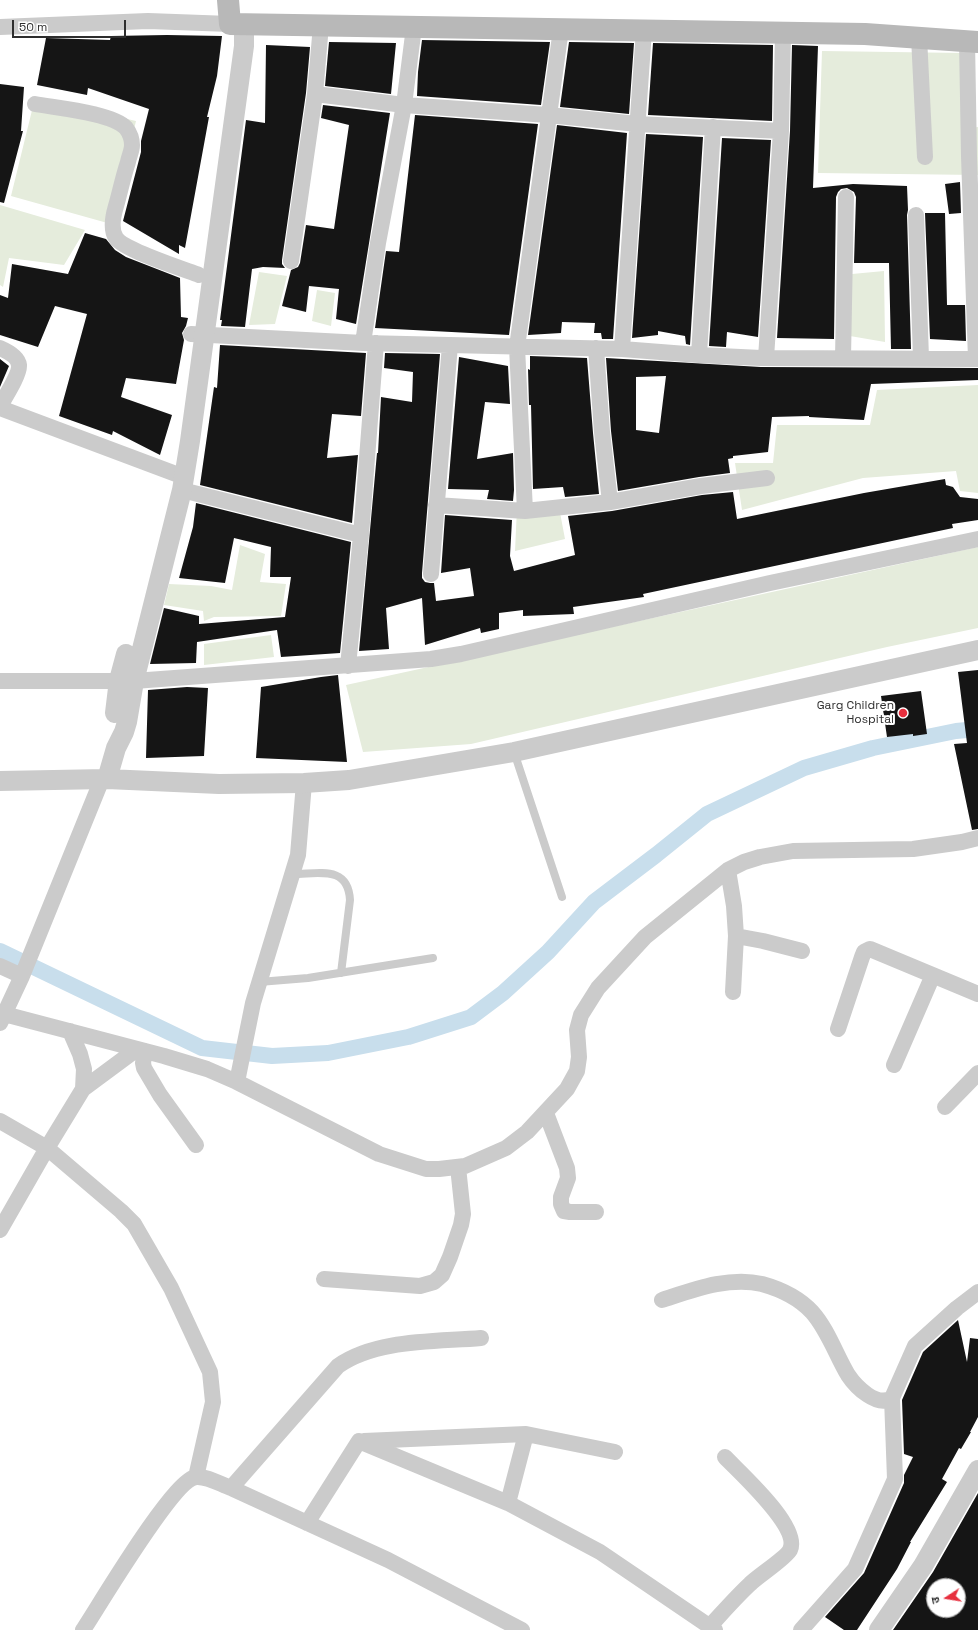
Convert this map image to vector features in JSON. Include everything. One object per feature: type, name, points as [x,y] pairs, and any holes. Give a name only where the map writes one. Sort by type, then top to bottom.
[{"type":"main road","points":[[228,0],[237,24]]},
{"type":"main road","points":[[237,24],[244,0]]},
{"type":"main road","points":[[237,24],[783,32],[919,37],[973,41]]},
{"type":"street","points":[[0,27],[148,21],[237,24]]},
{"type":"street","points":[[197,334],[199,275],[230,45],[237,24]]},
{"type":"street","points":[[237,24],[244,46],[197,334],[179,480],[126,680],[113,721],[113,734],[116,748],[105,779],[22,976],[2,1019],[70,1031],[207,1069],[237,1082],[379,1154],[426,1169],[458,1167],[475,1162],[506,1148],[527,1132],[546,1113],[567,1089],[577,1071],[579,1057],[577,1030],[581,1016],[598,988],[645,937],[728,870],[760,856],[793,851],[913,849],[962,842],[978,838]]},
{"type":"street","points":[[291,262],[315,94],[321,25]]},
{"type":"street","points":[[348,666],[361,535],[369,343],[378,243],[404,105],[414,27]]},
{"type":"street","points":[[525,511],[517,347],[560,29]]},
{"type":"street","points":[[622,349],[644,30]]},
{"type":"street","points":[[766,358],[780,131],[783,32]]},
{"type":"street","points":[[919,37],[925,157]]},
{"type":"street","points":[[197,334],[369,343],[622,349],[766,358],[977,359],[969,156],[973,41]]},
{"type":"street","points":[[315,94],[404,105],[548,115],[637,124],[780,131]]},
{"type":"street","points":[[36,104],[79,111],[107,118],[126,128],[130,136],[132,151],[114,212],[112,226],[114,234],[117,240],[123,244],[162,262],[199,275]]},
{"type":"street","points":[[699,355],[713,127]]},
{"type":"street","points":[[843,358],[846,197]]},
{"type":"street","points":[[916,215],[921,358]]},
{"type":"street","points":[[431,574],[450,345]]},
{"type":"street","points":[[0,348],[17,360],[19,366],[0,407],[179,480],[361,535]]},
{"type":"street","points":[[596,348],[602,432],[610,502]]},
{"type":"street","points":[[436,505],[525,511],[610,502],[701,486],[767,478]]},
{"type":"street","points":[[0,681],[126,680],[348,666],[431,659],[461,654],[770,583],[978,539]]},
{"type":"street","points":[[0,781],[105,779],[187,784],[304,783],[375,777],[514,752],[978,650]]},
{"type":"street","points":[[237,1082],[253,1004],[298,855],[304,783]]},
{"type":"street","points":[[728,870],[734,906],[736,936],[733,992]]},
{"type":"street","points":[[736,936],[802,951]]},
{"type":"street","points":[[838,1029],[862,957],[867,950],[874,950],[978,994]]},
{"type":"street","points":[[0,966],[22,976]]},
{"type":"street","points":[[894,1065],[933,975]]},
{"type":"street","points":[[70,1031],[80,1054],[84,1069],[83,1089]]},
{"type":"street","points":[[0,1230],[83,1089],[141,1050]]},
{"type":"street","points":[[141,1050],[144,1068],[160,1094],[196,1145]]},
{"type":"street","points":[[945,1107],[978,1073]]},
{"type":"street","points":[[546,1113],[568,1168],[568,1178],[561,1198],[564,1211],[596,1212]]},
{"type":"street","points":[[0,1121],[47,1148],[121,1211],[134,1224],[171,1288],[210,1372],[213,1402],[196,1477]]},
{"type":"street","points":[[324,1279],[420,1286],[434,1282],[442,1275],[461,1225],[462,1214],[458,1167]]},
{"type":"street","points":[[662,1300],[710,1285],[738,1282],[752,1282],[778,1290],[794,1297],[813,1313],[827,1334],[849,1376],[858,1387],[871,1397],[880,1401],[887,1401],[892,1398]]},
{"type":"street","points":[[801,1630],[855,1568],[895,1479],[892,1398],[915,1346],[951,1312],[978,1292]]},
{"type":"street","points":[[231,1488],[338,1366],[346,1360],[362,1353],[398,1345],[481,1338]]},
{"type":"street","points":[[508,1504],[526,1434]]},
{"type":"street","points":[[359,1441],[526,1434],[615,1452]]},
{"type":"street","points":[[307,1523],[359,1441]]},
{"type":"street","points":[[359,1441],[508,1504],[600,1552],[713,1628],[751,1584],[790,1550],[791,1540],[784,1521],[762,1494],[725,1457]]},
{"type":"street","points":[[879,1630],[923,1566],[978,1470]]},
{"type":"street","points":[[83,1630],[156,1517],[181,1487],[188,1480],[196,1477],[206,1478],[231,1488],[388,1560],[522,1630]]},
{"type":"lane","points":[[514,752],[562,897]]},
{"type":"lane","points":[[293,874],[332,874],[340,876],[349,889],[350,900],[341,973]]},
{"type":"lane","points":[[260,982],[308,978],[433,958]]},
{"type":"green space","points":[[822,51],[963,53],[966,128],[978,127],[978,175],[818,173]]},
{"type":"green space","points":[[35,98],[136,121],[111,224],[11,196]]},
{"type":"green space","points":[[0,205],[85,230],[64,265],[9,258],[3,287],[0,285]]},
{"type":"green space","points":[[884,271],[885,342],[850,336],[852,274]]},
{"type":"green space","points":[[259,272],[287,276],[275,324],[249,325]]},
{"type":"green space","points":[[317,290],[335,293],[331,326],[312,321]]},
{"type":"green space","points":[[978,385],[978,493],[960,491],[956,471],[863,478],[742,510],[735,463],[773,463],[777,425],[870,425],[877,390]]},
{"type":"green space","points":[[558,502],[565,539],[515,551],[517,508]]},
{"type":"green space","points":[[240,545],[265,554],[260,582],[286,584],[281,616],[214,617],[204,621],[203,611],[164,605],[169,584],[211,586],[232,590]]},
{"type":"green space","points":[[978,547],[978,628],[887,647],[471,744],[363,752],[346,685]]},
{"type":"green space","points":[[271,635],[274,657],[204,665],[204,644]]},
{"type":"building","points":[[111,36],[222,36],[217,76],[207,117],[209,117],[185,248],[179,245],[179,254],[123,221],[141,152],[141,141],[149,109],[88,88],[87,95],[37,85],[46,38],[110,40]]},
{"type":"building","points":[[422,40],[550,42],[541,105],[417,96]]},
{"type":"building","points":[[329,42],[396,43],[391,94],[325,86]]},
{"type":"building","points":[[569,42],[634,43],[629,114],[560,107]]},
{"type":"building","points":[[653,43],[773,45],[772,121],[648,115]]},
{"type":"building","points":[[266,45],[310,47],[306,93],[282,260],[282,264],[285,268],[263,267],[252,269],[245,327],[221,326],[222,320],[220,320],[246,120],[265,123]]},
{"type":"building","points":[[792,45],[818,46],[813,188],[853,184],[907,186],[911,349],[891,349],[889,263],[854,263],[856,197],[854,192],[847,188],[841,189],[836,197],[834,339],[777,338],[790,131]]},
{"type":"building","points":[[0,84],[24,87],[21,131],[23,131],[4,203],[0,202]]},
{"type":"building","points":[[323,105],[390,113],[356,324],[336,319],[339,289],[309,286],[306,312],[282,306],[291,270],[298,267],[300,263],[306,225],[334,229],[349,125],[321,118]]},
{"type":"building","points":[[415,115],[538,124],[509,335],[375,328],[386,251],[399,252]]},
{"type":"building","points":[[557,125],[627,133],[613,339],[602,339],[601,333],[594,333],[595,323],[562,322],[561,333],[528,335]]},
{"type":"building","points":[[646,134],[703,137],[690,345],[686,344],[685,336],[658,331],[658,335],[632,338]]},
{"type":"building","points":[[722,138],[771,140],[758,337],[727,332],[726,347],[709,346]]},
{"type":"building","points":[[960,182],[961,213],[949,214],[945,184]]},
{"type":"building","points":[[925,213],[945,213],[947,305],[965,305],[966,341],[930,339]]},
{"type":"building","points":[[85,233],[106,239],[115,250],[126,257],[180,278],[181,317],[188,318],[182,333],[184,340],[176,384],[126,378],[121,397],[172,415],[160,455],[113,431],[112,435],[59,416],[87,314],[55,306],[38,347],[0,335],[0,295],[8,298],[12,264],[68,274]]},
{"type":"building","points":[[220,345],[366,353],[361,416],[332,414],[327,458],[358,455],[352,523],[200,485],[214,387],[217,388]]},
{"type":"building","points":[[385,353],[440,354],[422,573],[422,578],[425,582],[434,583],[436,601],[474,596],[470,568],[441,573],[445,515],[512,520],[510,556],[514,571],[575,555],[568,516],[612,511],[702,495],[733,492],[737,519],[864,493],[945,479],[946,485],[953,487],[960,497],[978,499],[978,520],[952,524],[953,528],[643,594],[644,597],[573,607],[574,614],[523,616],[523,610],[499,613],[499,629],[481,633],[480,628],[425,645],[422,598],[386,608],[389,649],[359,651],[378,453],[381,397],[412,402],[413,372],[384,368]]},
{"type":"building","points":[[530,356],[587,358],[599,494],[565,497],[563,487],[533,489],[531,405],[529,405],[528,369],[530,370]]},
{"type":"building","points":[[459,357],[508,366],[510,404],[485,402],[477,459],[513,453],[513,501],[487,499],[489,490],[448,489]]},
{"type":"building","points":[[606,358],[761,367],[978,368],[978,380],[871,384],[864,420],[809,416],[772,417],[768,452],[733,456],[733,458],[728,459],[730,473],[618,491],[611,431]],"holes":[[[666,376],[659,433],[636,430],[636,377]]]},
{"type":"building","points":[[0,359],[9,366],[0,387]]},
{"type":"building","points":[[196,503],[351,542],[340,653],[281,657],[277,630],[197,642],[196,663],[150,664],[164,608],[199,616],[199,624],[285,617],[291,577],[270,577],[271,547],[234,538],[225,583],[179,578],[193,527]]},
{"type":"building","points":[[978,670],[978,829],[972,830],[954,744],[967,743],[958,672]]},
{"type":"building","points":[[338,675],[347,762],[256,758],[261,687]]},
{"type":"building","points":[[187,687],[208,688],[204,756],[146,758],[148,690]]},
{"type":"building","points":[[921,691],[927,734],[887,737],[881,696]]},
{"type":"building","points":[[958,1320],[967,1362],[970,1338],[978,1339],[978,1417],[971,1432],[961,1449],[959,1448],[942,1479],[947,1482],[910,1542],[897,1569],[857,1630],[844,1630],[825,1617],[864,1573],[904,1483],[904,1475],[913,1457],[904,1454],[902,1400],[923,1352]]},
{"type":"building","points":[[978,1493],[978,1630],[893,1630],[926,1582],[926,1618],[966,1618],[966,1578],[929,1578]]},
{"type":"waterway","points":[[0,951],[202,1048],[272,1056],[328,1053],[408,1037],[471,1017],[503,993],[548,952],[594,902],[707,814],[804,768],[873,748],[956,731],[978,729]]},
{"type":"place","name":"Garg Children Hospital","points":[[903,713]]}]
